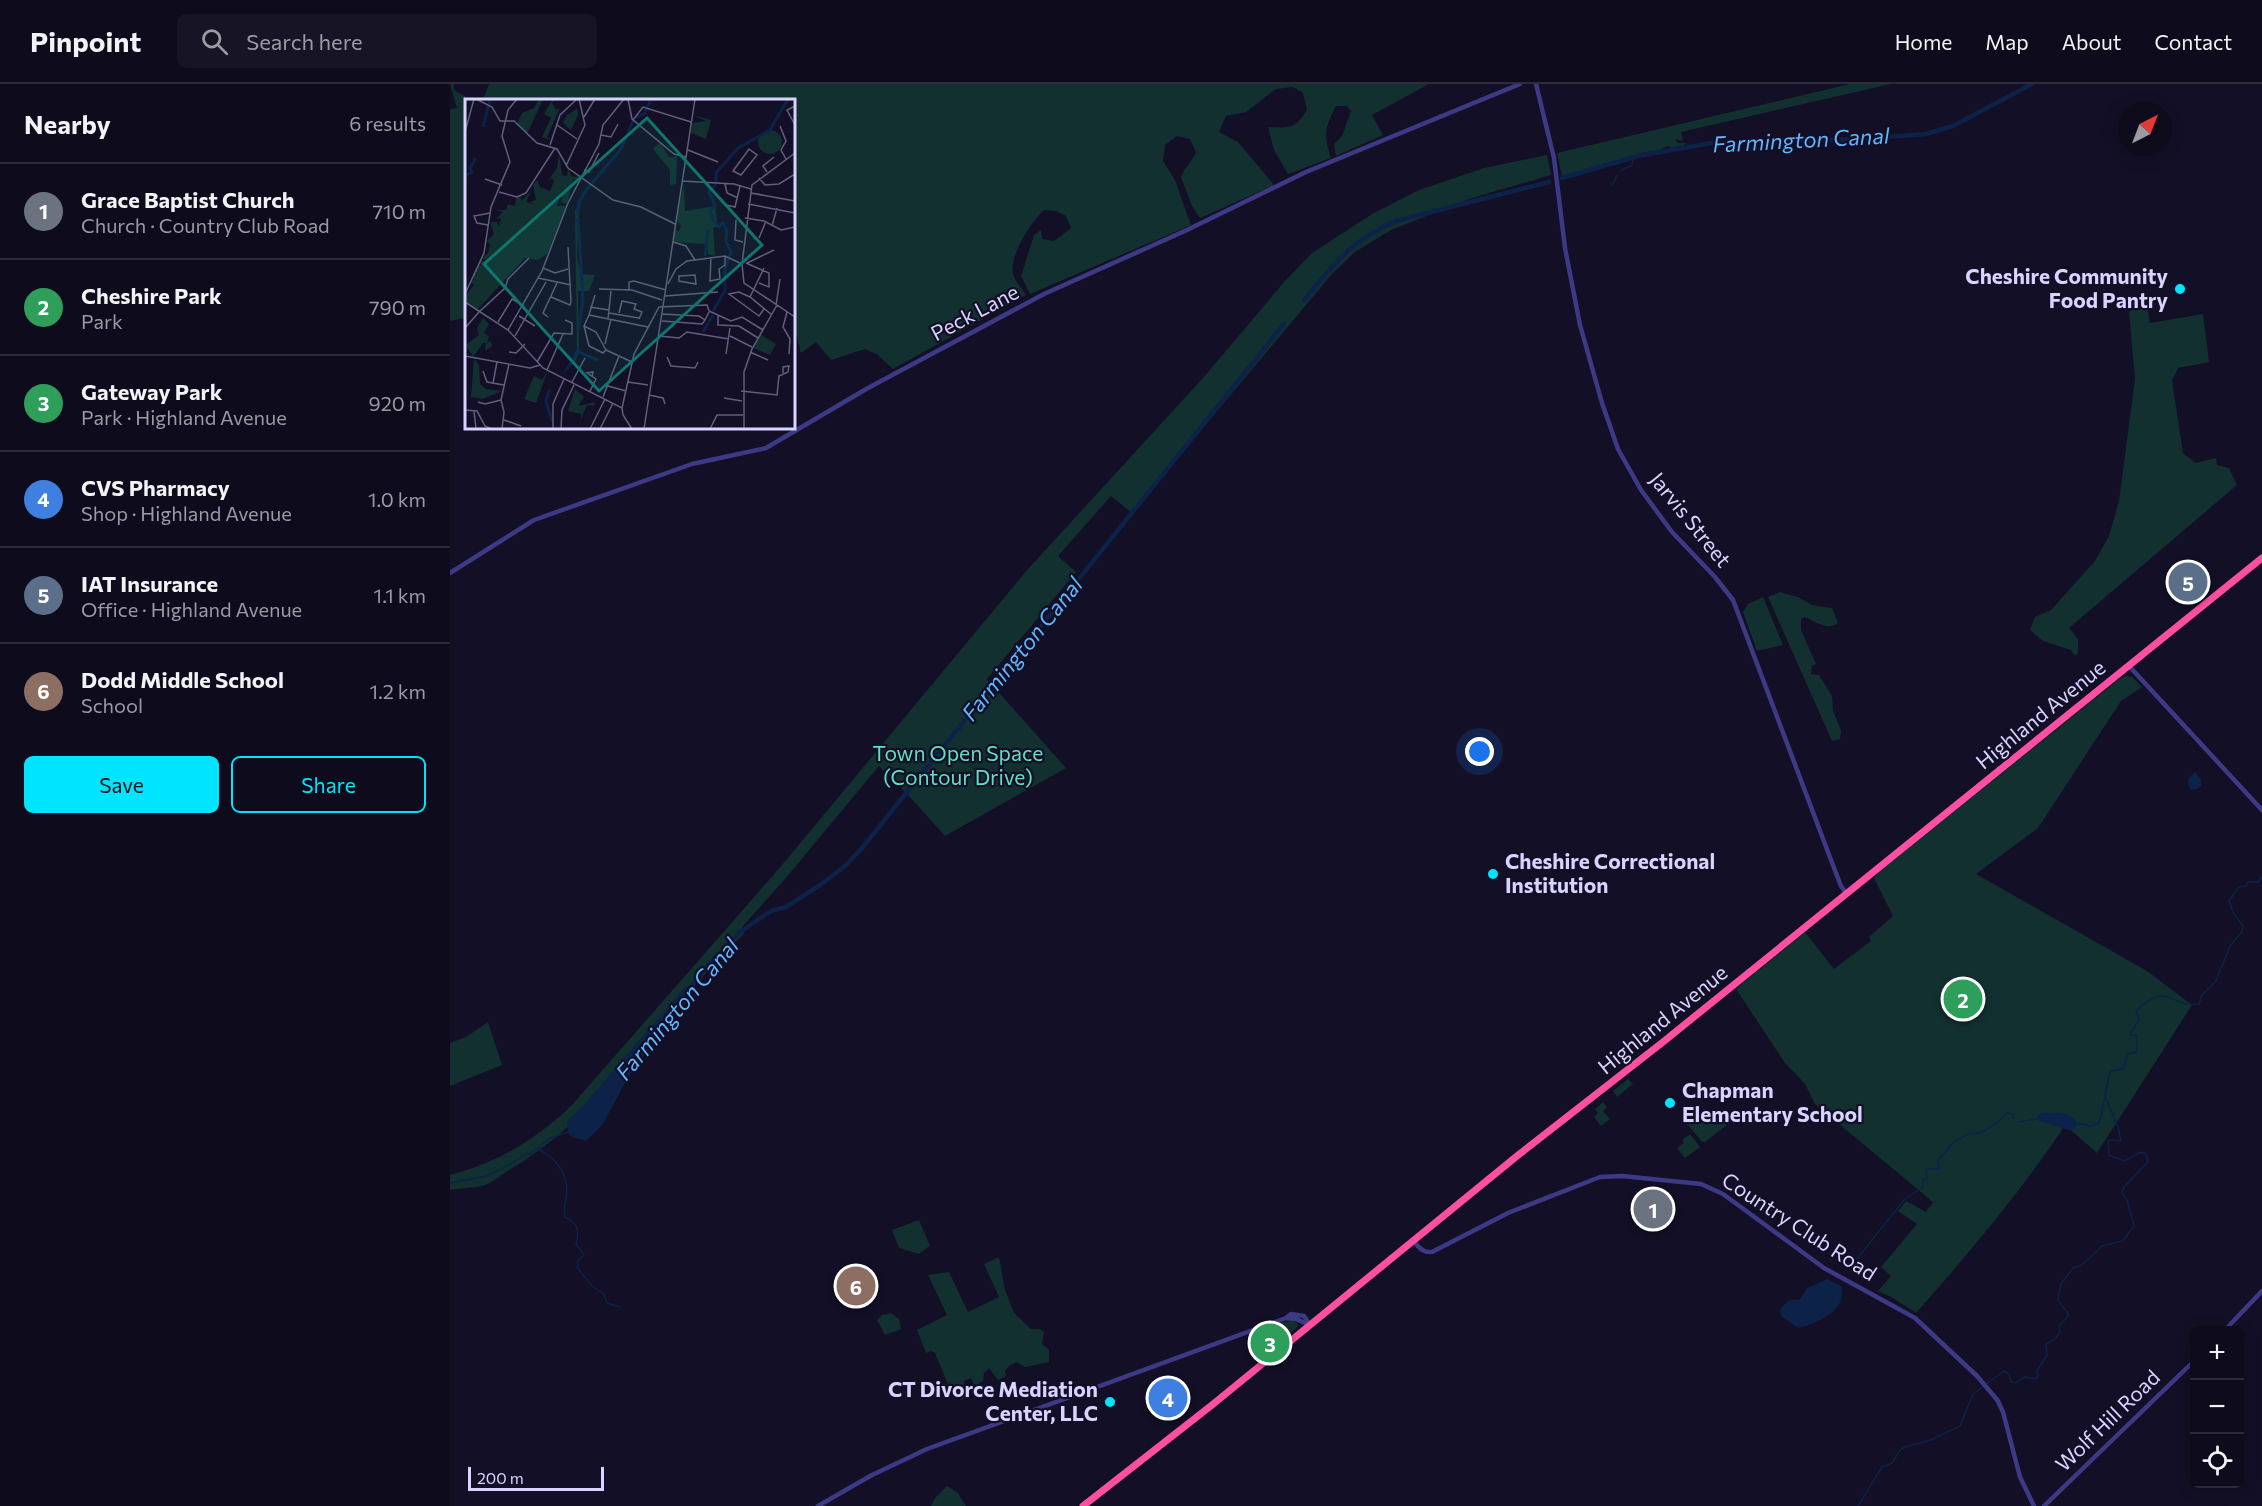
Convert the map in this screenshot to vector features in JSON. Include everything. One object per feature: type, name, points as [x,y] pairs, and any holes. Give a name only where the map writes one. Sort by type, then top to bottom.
[{"type":"highway","name":"Highland Avenue","points":[[1083,1506],[2262,558]]},
{"type":"street","name":"Peck Lane","points":[[450,573],[534,520],[692,464],[766,448],[868,388],[1044,294],[1196,226],[1306,172],[1521,84]]},
{"type":"street","name":"Jarvis Street","points":[[1536,84],[1554,158],[1565,248],[1580,325],[1602,403],[1618,449],[1641,490],[1672,532],[1715,577],[1732,600],[1835,871],[1846,893]]},
{"type":"street","points":[[2129,666],[2262,810]]},
{"type":"street","name":"Country Club Road","points":[[1414,1242],[1427,1252],[1432,1252],[1508,1213],[1600,1177],[1621,1176],[1701,1184],[1723,1194],[1824,1268],[1915,1318],[1981,1380],[2003,1412],[2020,1477],[2034,1506]]},
{"type":"street","points":[[2229,1326],[2262,1291]]},
{"type":"street","points":[[818,1506],[872,1475],[927,1449],[1286,1318],[1296,1319],[1310,1325]]},
{"type":"street","name":"Wolf Hill Road","points":[[2044,1506],[2190,1365]]},
{"type":"green space","points":[[450,84],[454,84],[454,90],[469,99],[465,99],[465,318],[450,321],[450,109],[457,108]]},
{"type":"green space","points":[[489,84],[1429,84],[1372,115],[1383,135],[1336,156],[1334,144],[1342,136],[1351,111],[1347,106],[1336,106],[1326,131],[1331,158],[1288,174],[1274,150],[1268,127],[1287,127],[1299,121],[1307,110],[1303,93],[1293,87],[1276,89],[1246,112],[1226,116],[1219,132],[1238,142],[1274,185],[1200,218],[1192,206],[1181,177],[1196,152],[1190,139],[1177,136],[1165,145],[1163,161],[1175,180],[1191,225],[1030,294],[1021,276],[1034,235],[1041,230],[1042,239],[1054,241],[1071,228],[1066,216],[1056,211],[1044,210],[1027,231],[1014,258],[1013,274],[1026,295],[893,369],[878,355],[865,349],[831,360],[816,342],[801,353],[795,331],[795,99],[480,99],[484,97]]},
{"type":"green space","points":[[1850,84],[1891,84],[1681,132],[1683,141],[1675,139],[1678,143],[1686,143],[1683,146],[1677,146],[1674,149],[1668,146],[1590,169],[1586,173],[1562,177],[1557,153]]},
{"type":"green space","name":"Town Open Space (Contour Drive)","points":[[1547,155],[1551,175],[1469,199],[1391,230],[1355,252],[1331,275],[1132,513],[1111,496],[1058,556],[1076,572],[987,679],[1066,768],[945,836],[879,766],[742,927],[744,934],[576,1120],[544,1147],[489,1183],[478,1187],[450,1190],[450,1175],[484,1164],[515,1149],[571,1106],[777,871],[1028,569],[1203,378],[1285,281],[1312,253],[1372,214],[1419,190],[1484,168]]},
{"type":"green space","points":[[2146,299],[2150,323],[2203,314],[2209,362],[2178,368],[2172,381],[2183,453],[2196,463],[2216,458],[2217,465],[2229,468],[2237,485],[2069,628],[2078,639],[2078,653],[2075,656],[2071,650],[2043,641],[2030,630],[2035,617],[2051,610],[2095,561],[2109,536],[2119,501],[2135,379],[2129,312]]},
{"type":"green space","points":[[1780,592],[1798,597],[1812,605],[1832,608],[1838,623],[1826,626],[1805,617],[1801,619],[1801,630],[1816,664],[1812,666],[1811,674],[1819,675],[1832,696],[1833,711],[1841,730],[1840,739],[1832,741],[1768,597]]},
{"type":"green space","points":[[1763,597],[1783,645],[1757,651],[1743,612],[1748,604]]},
{"type":"green space","points":[[2126,676],[2132,677],[2142,687],[2121,701],[2038,828],[1976,874],[2147,971],[2192,1005],[2097,1153],[2065,1125],[1994,1222],[1916,1313],[1878,1291],[1891,1276],[1881,1267],[1917,1224],[1898,1211],[1906,1201],[1926,1212],[1933,1202],[1815,1104],[1805,1084],[1785,1063],[1736,989],[1805,932],[1834,969],[1871,941],[1869,937],[1893,916],[1874,878],[1879,872]]},
{"type":"green space","points":[[488,1022],[502,1065],[450,1086],[450,1043],[466,1037]]},
{"type":"green space","points":[[1628,1079],[1633,1084],[1617,1097],[1613,1091]]},
{"type":"green space","points":[[1603,1102],[1607,1107],[1603,1111],[1610,1119],[1601,1126],[1594,1117],[1598,1113],[1595,1109]]},
{"type":"green space","points":[[1706,1111],[1721,1118],[1727,1125],[1702,1142],[1683,1119],[1697,1112]]},
{"type":"green space","points":[[1690,1134],[1700,1147],[1685,1158],[1677,1148]]},
{"type":"green space","points":[[919,1220],[930,1246],[919,1254],[899,1248],[892,1230]]},
{"type":"green space","points":[[999,1257],[1005,1290],[1014,1313],[1031,1329],[1040,1329],[1044,1332],[1042,1344],[1049,1350],[1049,1362],[1025,1367],[1016,1362],[1005,1371],[1006,1376],[998,1380],[989,1368],[984,1373],[983,1381],[975,1386],[971,1378],[964,1381],[967,1398],[961,1400],[951,1391],[935,1353],[931,1351],[926,1353],[917,1330],[947,1315],[928,1275],[949,1272],[968,1312],[999,1297],[984,1264]]},
{"type":"green space","points":[[891,1313],[899,1319],[901,1329],[885,1335],[877,1320],[882,1315]]},
{"type":"green space","points":[[1294,1321],[1298,1324],[1297,1328],[1268,1351],[1252,1334],[1282,1322]]},
{"type":"green space","points":[[947,1486],[958,1493],[966,1506],[931,1506],[935,1498]]},
{"type":"water","points":[[2195,772],[2201,779],[2201,786],[2191,790],[2188,784],[2189,778]]},
{"type":"water","points":[[686,986],[692,991],[691,999],[674,1014],[627,1079],[603,1124],[586,1141],[571,1137],[567,1121],[583,1106]]},
{"type":"water","points":[[2042,1113],[2069,1115],[2076,1120],[2076,1126],[2072,1131],[2039,1121],[2037,1116]]},
{"type":"water","points":[[1827,1279],[1841,1286],[1842,1294],[1840,1302],[1830,1314],[1814,1323],[1798,1328],[1781,1316],[1780,1310],[1786,1303],[1790,1300],[1799,1300],[1807,1288]]},
{"type":"waterway","name":"Farmington Canal","points":[[1562,178],[1638,156],[1712,143],[1862,139],[1926,134],[1953,126],[2032,84]]},
{"type":"waterway","points":[[1622,170],[1632,165],[1633,157]]},
{"type":"waterway","points":[[1612,186],[1617,175]]},
{"type":"waterway","name":"Farmington Canal","points":[[1304,300],[1344,254],[1367,237],[1396,221],[1549,182]]},
{"type":"waterway","name":"Farmington Canal","points":[[687,992],[707,966],[740,932],[771,911],[786,907],[820,885],[845,866],[862,848],[1284,324]]},
{"type":"waterway","points":[[1858,1506],[1882,1467],[1892,1463],[1900,1450],[1931,1440],[1960,1426],[1973,1394],[2004,1371],[2009,1374],[2011,1382],[2015,1383],[2025,1377],[2036,1379],[2038,1376],[2037,1371],[2047,1355],[2046,1344],[2055,1339],[2060,1332],[2059,1326],[2069,1315],[2058,1300],[2061,1284],[2073,1268],[2082,1265],[2102,1246],[2123,1241],[2134,1226],[2127,1200],[2122,1193],[2124,1187],[2148,1162],[2146,1154],[2141,1152],[2124,1161],[2109,1155],[2108,1140],[2121,1141],[2118,1127],[2105,1096],[2110,1071],[2123,1069],[2128,1054],[2137,1052],[2137,1035],[2130,1035],[2139,1019],[2136,1011],[2147,1002],[2163,996],[2189,1004],[2199,1004],[2202,995],[2216,981],[2230,946],[2242,932],[2243,926],[2234,914],[2229,901],[2239,887],[2246,886],[2248,882],[2258,882],[2262,877]]},
{"type":"waterway","points":[[2075,1123],[2091,1126],[2099,1123],[2105,1097]]},
{"type":"waterway","points":[[1856,1260],[1904,1200],[1923,1187],[1923,1180],[1927,1178],[1926,1171],[1939,1169],[1938,1160],[1955,1141],[1968,1134],[1980,1133],[1997,1123],[2007,1113],[2012,1114],[2014,1119]]},
{"type":"waterway","points":[[2018,1122],[2037,1119]]},
{"type":"waterway","points":[[450,1183],[487,1176],[526,1154],[530,1154],[550,1138],[568,1132]]},
{"type":"waterway","points":[[538,1149],[557,1163],[564,1176],[567,1191],[565,1217],[575,1225],[578,1232],[576,1244],[584,1255],[578,1261],[577,1267],[592,1286],[604,1294],[607,1303],[620,1307]]},
{"type":"place","name":"Cheshire Community Food Pantry","points":[[2180,289]]},
{"type":"place","name":"IAT Insurance","points":[[2188,582]]},
{"type":"place","name":"Cheshire Correctional Institution","points":[[1493,874]]},
{"type":"place","name":"Cheshire Park","points":[[1963,999]]},
{"type":"place","name":"Chapman Elementary School","points":[[1670,1103]]},
{"type":"place","name":"Grace Baptist Church","points":[[1653,1209]]},
{"type":"place","name":"Dodd Middle School","points":[[856,1286]]},
{"type":"place","name":"Gateway Park","points":[[1270,1343]]},
{"type":"place","name":"CVS Pharmacy","points":[[1168,1398]]},
{"type":"place","name":"CT Divorce Mediation Center, LLC","points":[[1110,1402]]}]
